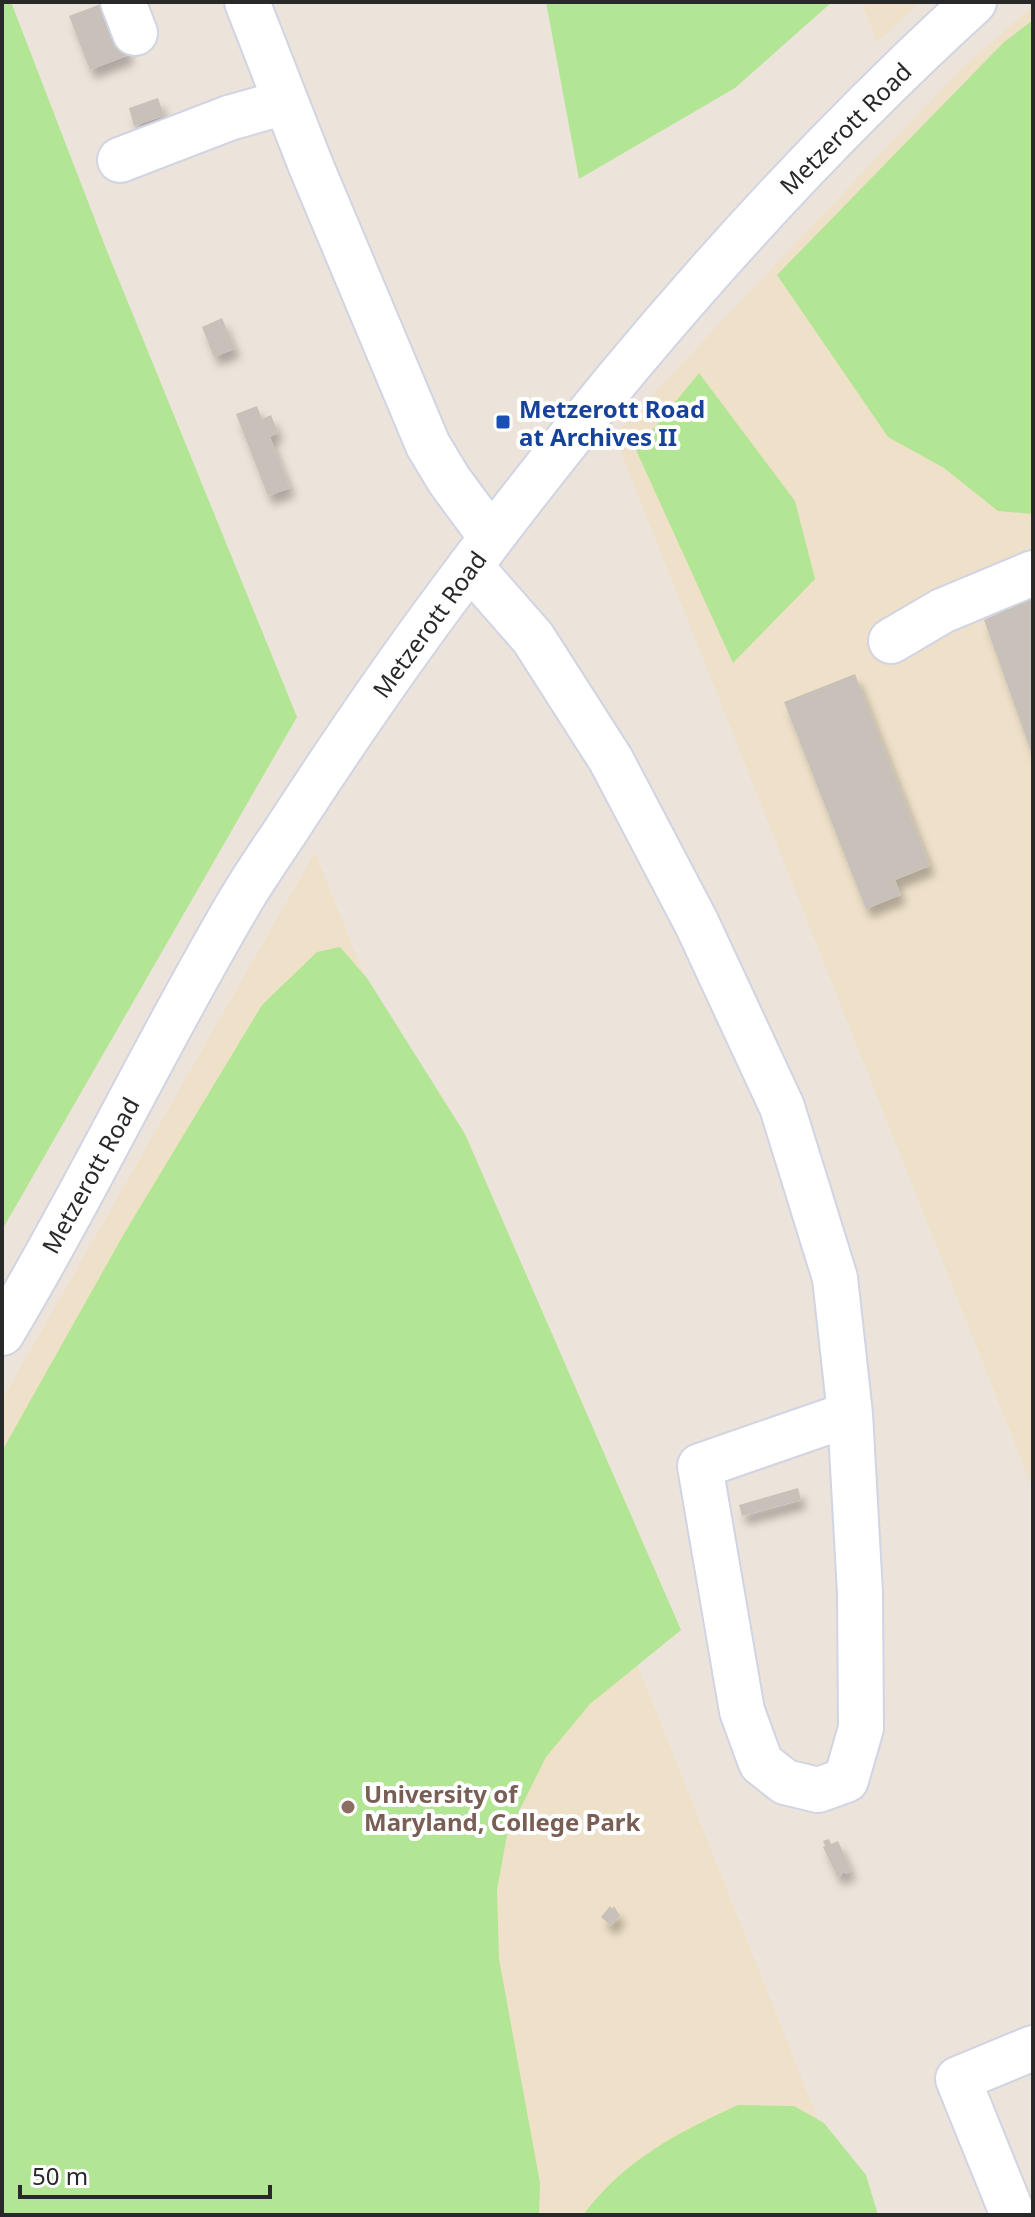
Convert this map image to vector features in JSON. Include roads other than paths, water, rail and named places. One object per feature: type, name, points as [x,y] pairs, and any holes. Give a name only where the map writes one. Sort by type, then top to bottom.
[{"type":"street","points":[[247,2],[285,102],[428,445],[449,480],[481,552],[611,760],[697,924],[782,1107],[835,1278],[850,1414],[860,1593],[861,1728],[846,1780],[818,1790],[785,1782],[761,1763],[742,1711],[700,1466],[850,1414]]},
{"type":"street","name":"Metzerott Road","points":[[2,1333],[240,901],[344,741],[481,552],[608,389],[705,274],[802,170],[920,51],[974,2]]},
{"type":"street","points":[[120,160],[229,118],[285,102]]},
{"type":"street","points":[[891,641],[942,611],[1033,573]]},
{"type":"street","points":[[1013,2215],[958,2079],[1033,2048]]},
{"type":"place","name":"Metzerott Road at Archives II","points":[[503,422]]},
{"type":"place","name":"University of Maryland, College Park","points":[[348,1807]]}]
